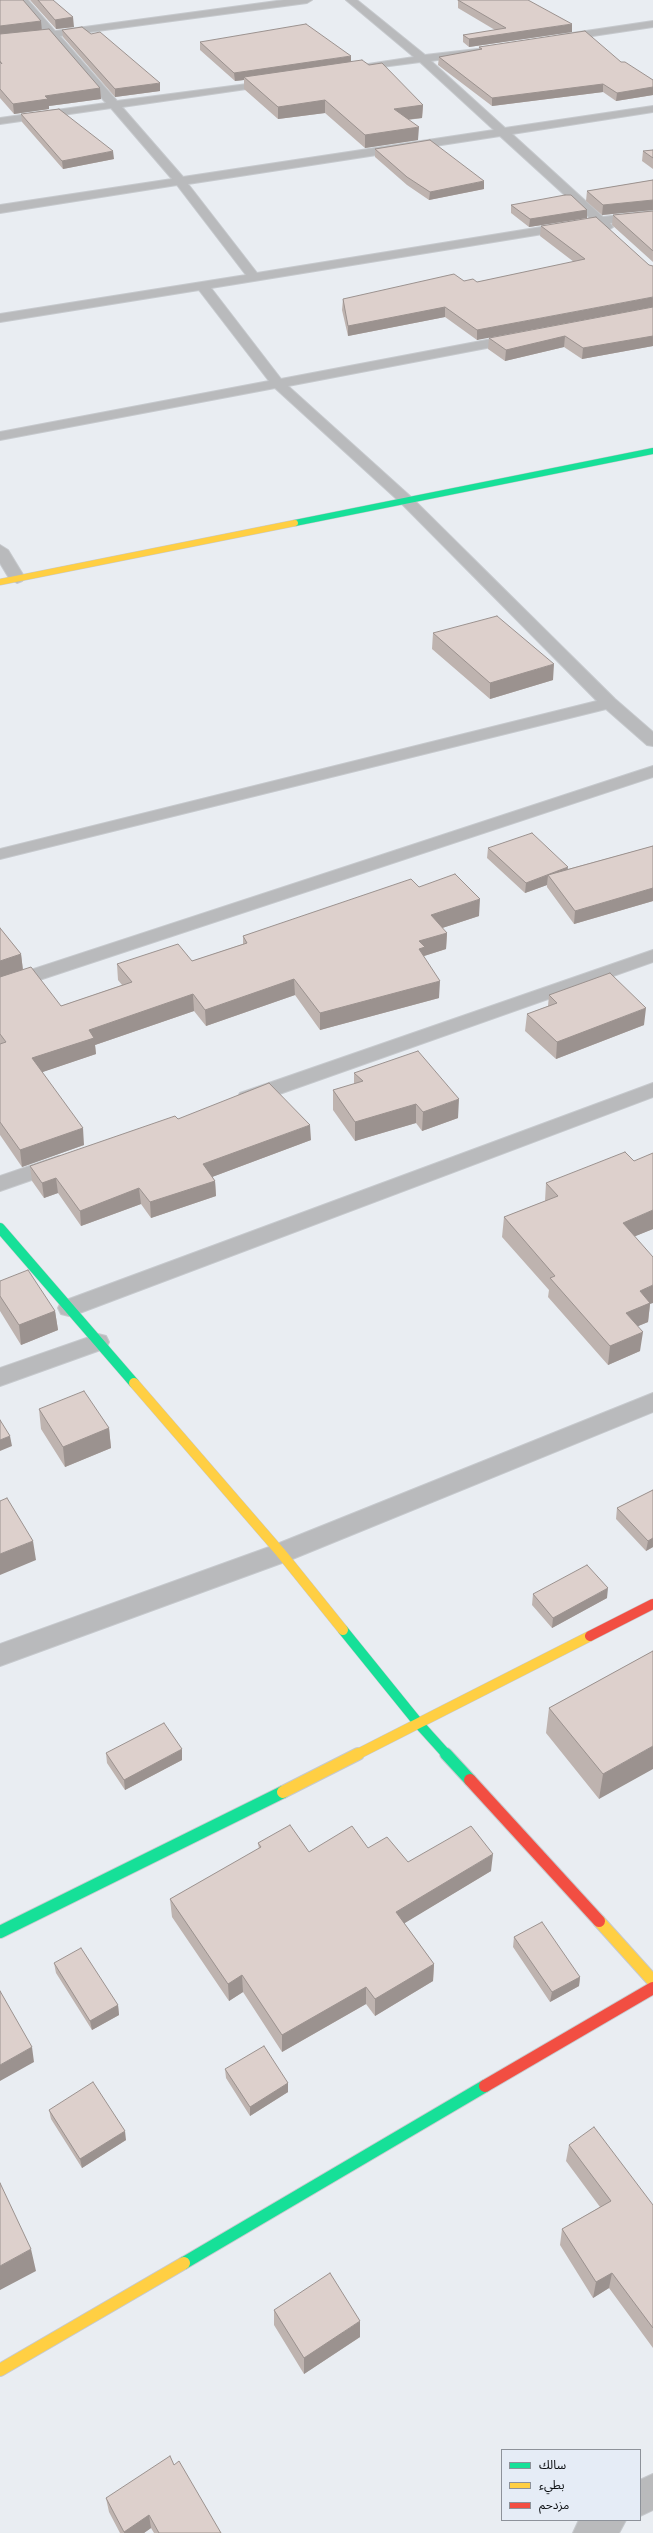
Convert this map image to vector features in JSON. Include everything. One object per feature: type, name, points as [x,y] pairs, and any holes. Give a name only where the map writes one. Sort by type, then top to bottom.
[{"type":"street","points":[[23,0],[181,182],[254,277]]},
{"type":"street","points":[[0,41],[307,0]]},
{"type":"street","points":[[351,0],[423,59],[616,236]]},
{"type":"street","points":[[546,40],[653,24]]},
{"type":"street","points":[[341,72],[492,48]]},
{"type":"street","points":[[0,121],[288,80]]},
{"type":"street","points":[[0,209],[653,109]]},
{"type":"street","points":[[0,318],[600,221],[653,214]]},
{"type":"street","points":[[203,286],[277,383],[406,500],[610,703],[653,740]]},
{"type":"street","points":[[0,436],[528,336]]},
{"type":"street","points":[[0,582],[653,451]]},
{"type":"street","points":[[0,550],[17,578]]},
{"type":"street","points":[[0,854],[610,703]]},
{"type":"street","points":[[0,987],[653,771]]},
{"type":"street","points":[[233,1102],[653,956]]},
{"type":"street","points":[[69,1308],[653,1090]]},
{"type":"street","points":[[0,1184],[75,1158]]},
{"type":"street","points":[[0,1228],[281,1553],[419,1724],[653,1980]]},
{"type":"street","points":[[0,1377],[98,1342]]},
{"type":"street","points":[[0,1655],[281,1553],[653,1402]]},
{"type":"street","points":[[0,1932],[419,1724],[653,1604]]},
{"type":"street","points":[[0,2370],[653,1988]]},
{"type":"street","points":[[641,2498],[653,2491]]},
{"type":"street","points":[[590,2533],[608,2521]]},
{"type":"building","points":[[0,0],[23,0],[41,21],[0,26]]},
{"type":"building","points":[[38,0],[53,0],[73,17],[55,20]]},
{"type":"building","points":[[458,0],[528,0],[572,24],[469,39],[463,35],[506,28]]},
{"type":"building","points":[[306,24],[351,56],[234,73],[200,42]]},
{"type":"building","points":[[82,27],[91,34],[100,32],[160,83],[115,89],[62,30]]},
{"type":"building","points":[[49,29],[100,88],[45,96],[48,99],[13,104],[0,89],[0,62],[2,64],[0,61],[0,34]]},
{"type":"building","points":[[585,31],[621,62],[625,62],[653,80],[653,87],[617,93],[603,84],[492,98],[439,57],[482,49],[479,47]]},
{"type":"building","points":[[362,60],[369,65],[382,63],[423,105],[394,109],[419,127],[365,135],[325,100],[278,107],[244,77]]},
{"type":"building","points":[[59,109],[113,151],[62,161],[21,114]]},
{"type":"building","points":[[430,140],[484,181],[430,192],[407,177],[375,149]]},
{"type":"building","points":[[653,150],[653,158],[643,151]]},
{"type":"building","points":[[653,180],[653,200],[603,205],[587,191]]},
{"type":"building","points":[[571,195],[587,210],[530,219],[511,205]]},
{"type":"building","points":[[653,211],[653,251],[613,215]]},
{"type":"building","points":[[596,217],[649,265],[653,266],[653,297],[477,330],[445,307],[348,326],[343,299],[454,274],[464,281],[473,279],[477,282],[585,259],[541,226]]},
{"type":"building","points":[[653,307],[653,336],[583,348],[565,336],[506,350],[489,338]]},
{"type":"building","points":[[497,616],[554,664],[490,683],[433,633]]},
{"type":"building","points":[[532,833],[568,867],[526,883],[488,848]]},
{"type":"building","points":[[653,846],[653,888],[575,911],[548,875]]},
{"type":"building","points":[[455,874],[480,899],[431,915],[447,933],[419,941],[425,947],[419,949],[440,981],[320,1013],[294,979],[205,1010],[193,994],[89,1030],[94,1038],[32,1058],[83,1128],[20,1150],[0,1122],[0,1044],[6,1042],[0,1034],[0,977],[31,967],[61,1006],[132,982],[117,964],[178,944],[192,961],[247,943],[243,936],[411,879],[419,887]]},
{"type":"building","points":[[0,928],[21,954],[0,961]]},
{"type":"building","points":[[610,973],[646,1008],[557,1042],[527,1014],[557,1003],[549,995]]},
{"type":"building","points":[[418,1051],[459,1099],[423,1112],[416,1104],[355,1122],[333,1090],[363,1081],[354,1073]]},
{"type":"building","points":[[269,1083],[310,1125],[203,1164],[215,1181],[150,1202],[139,1188],[80,1211],[56,1178],[42,1183],[30,1166],[175,1116],[178,1119]]},
{"type":"building","points":[[625,1152],[634,1161],[653,1153],[653,1210],[623,1223],[653,1257],[653,1285],[640,1291],[650,1303],[626,1313],[643,1332],[610,1346],[550,1278],[555,1276],[504,1217],[558,1196],[546,1183]]},
{"type":"building","points":[[28,1270],[55,1311],[19,1325],[0,1296],[0,1281]]},
{"type":"building","points":[[84,1391],[109,1428],[63,1447],[39,1409]]},
{"type":"building","points":[[0,1420],[10,1436],[0,1440]]},
{"type":"building","points":[[653,1490],[653,1538],[648,1541],[617,1508]]},
{"type":"building","points":[[7,1498],[33,1541],[0,1554],[0,1501]]},
{"type":"building","points":[[587,1565],[608,1588],[553,1618],[533,1594]]},
{"type":"building","points":[[653,1651],[653,1746],[603,1774],[549,1708]]},
{"type":"building","points":[[164,1723],[182,1749],[124,1780],[106,1753]]},
{"type":"building","points":[[290,1825],[309,1852],[352,1826],[368,1848],[387,1837],[408,1862],[471,1826],[493,1854],[396,1912],[434,1964],[375,1999],[366,1987],[282,2035],[242,1975],[228,1984],[170,1899],[261,1847],[258,1843]]},
{"type":"building","points":[[542,1922],[580,1977],[552,1992],[514,1937]]},
{"type":"building","points":[[81,1948],[118,2005],[90,2021],[54,1963]]},
{"type":"building","points":[[0,1991],[32,2047],[0,2065]]},
{"type":"building","points":[[264,2046],[288,2083],[250,2107],[225,2069]]},
{"type":"building","points":[[93,2082],[125,2131],[80,2159],[49,2110]]},
{"type":"building","points":[[594,2127],[653,2205],[653,2328],[612,2273],[596,2282],[562,2229],[611,2201],[569,2145]]},
{"type":"building","points":[[0,2183],[31,2249],[0,2266]]},
{"type":"building","points":[[330,2273],[360,2321],[304,2358],[274,2310]]},
{"type":"building","points":[[170,2456],[174,2465],[179,2461],[221,2533],[159,2533],[149,2515],[124,2532],[106,2498]]},
{"type":"traffic: fast","points":[[295,523],[653,451]]},
{"type":"traffic: fast","points":[[0,1228],[134,1383]]},
{"type":"traffic: fast","points":[[343,1630],[419,1724],[470,1780]]},
{"type":"traffic: fast","points":[[0,1932],[283,1792]]},
{"type":"traffic: fast","points":[[184,2263],[485,2086]]},
{"type":"traffic: slow","points":[[0,582],[295,523]]},
{"type":"traffic: slow","points":[[134,1383],[281,1553],[343,1630]]},
{"type":"traffic: slow","points":[[283,1792],[590,1636]]},
{"type":"traffic: slow","points":[[599,1921],[653,1981]]},
{"type":"traffic: slow","points":[[0,2370],[184,2263]]},
{"type":"traffic: jam","points":[[590,1636],[653,1604]]},
{"type":"traffic: jam","points":[[470,1780],[599,1921]]},
{"type":"traffic: jam","points":[[485,2086],[653,1988]]}]
